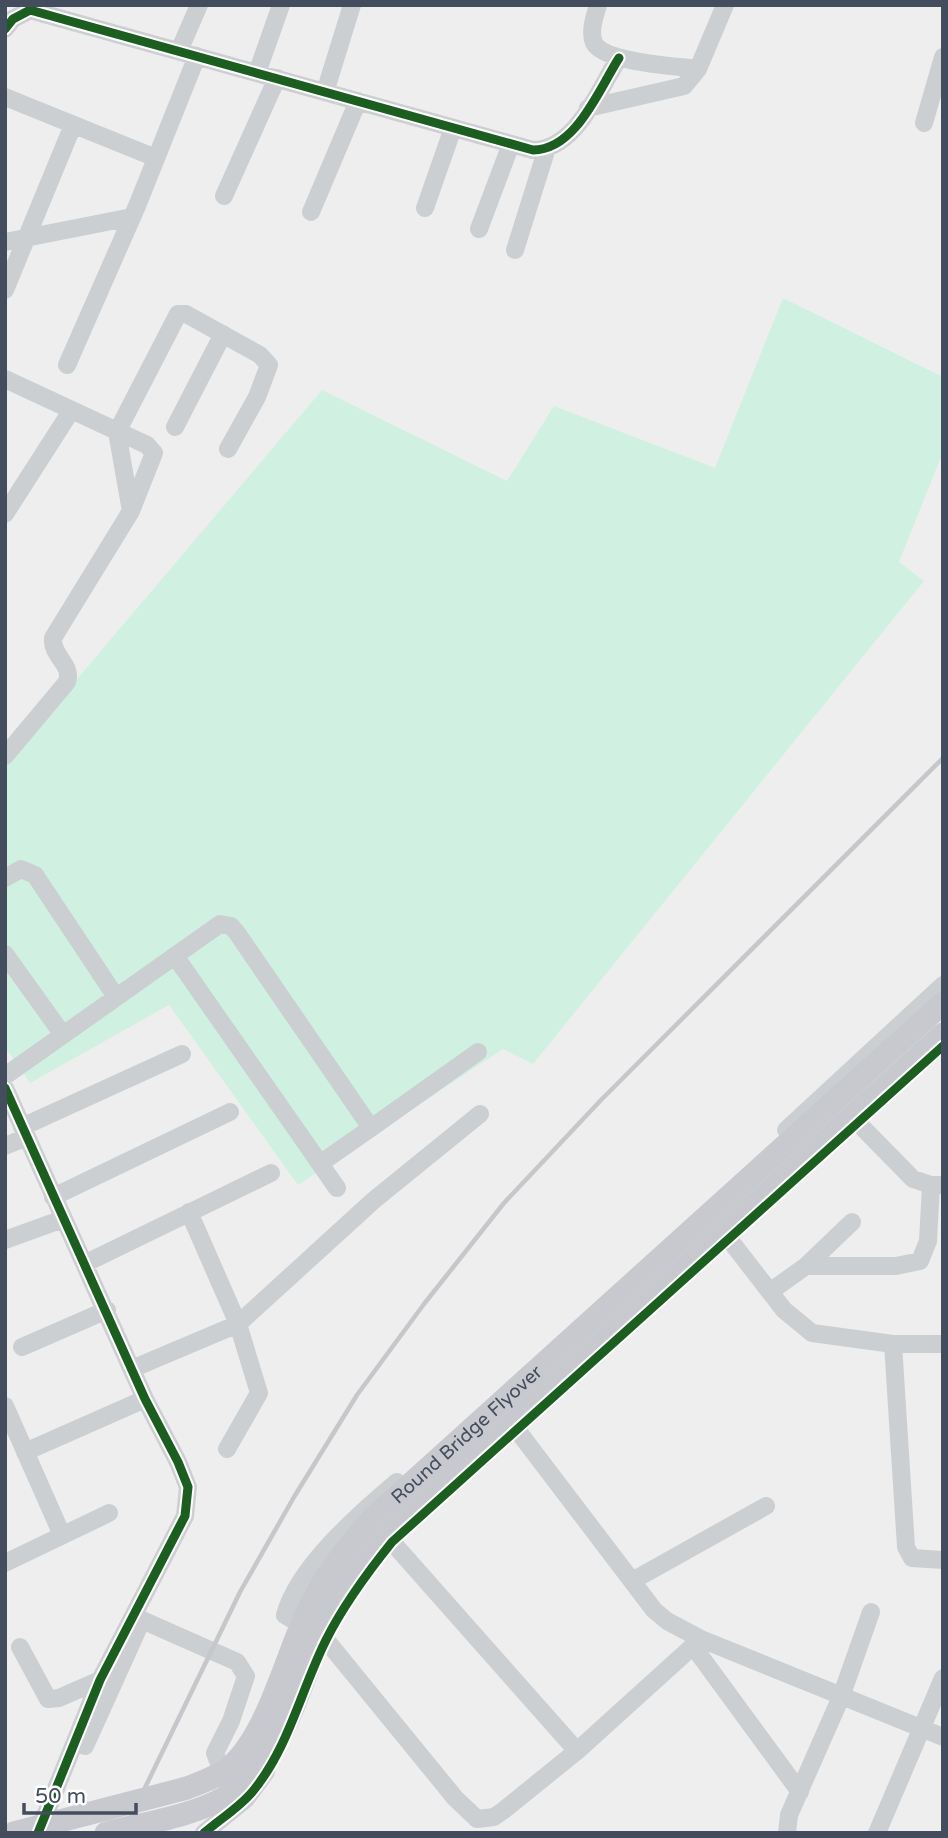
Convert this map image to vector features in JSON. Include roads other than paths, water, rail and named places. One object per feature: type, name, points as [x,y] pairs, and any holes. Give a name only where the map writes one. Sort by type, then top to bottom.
[{"type":"main road","name":"Round Bridge Flyover","points":[[14,1833],[187,1788],[212,1778],[230,1766],[247,1748],[265,1714],[312,1601],[330,1571],[373,1518],[943,1003]]},
{"type":"main road","name":"Round Bridge Flyover","points":[[106,1833],[194,1809],[222,1798],[245,1783],[266,1760],[285,1723],[332,1611],[348,1584],[389,1534],[943,1034]]},
{"type":"street","points":[[66,365],[156,158],[188,53],[199,5]]},
{"type":"street","points":[[257,73],[281,5]]},
{"type":"street","points":[[325,92],[352,5]]},
{"type":"street","points":[[598,5],[593,21],[594,42],[619,58],[698,69]]},
{"type":"street","points":[[588,108],[684,86],[698,69],[725,5]]},
{"type":"street","points":[[5,29],[13,19],[30,10],[52,10],[188,53],[533,150],[547,148],[566,135],[588,108],[619,58]]},
{"type":"street","points":[[924,123],[943,57]]},
{"type":"street","points":[[224,196],[277,78]]},
{"type":"street","points":[[6,100],[156,158]]},
{"type":"street","points":[[311,212],[358,101]]},
{"type":"street","points":[[5,290],[73,124]]},
{"type":"street","points":[[425,208],[453,128]]},
{"type":"street","points":[[479,229],[511,144]]},
{"type":"street","points":[[515,250],[547,148]]},
{"type":"street","points":[[5,242],[132,217]]},
{"type":"street","points":[[131,511],[117,432],[176,315],[186,314],[261,355],[269,365],[257,397],[228,449]]},
{"type":"street","points":[[175,427],[223,334]]},
{"type":"street","points":[[5,379],[147,445],[154,453],[131,511],[53,638],[54,649],[67,668],[67,682],[8,746]]},
{"type":"street","points":[[5,514],[71,411]]},
{"type":"street","points":[[5,878],[21,869],[35,874],[116,998]]},
{"type":"street","points":[[5,1076],[220,924],[231,926],[371,1128]]},
{"type":"street","points":[[5,954],[63,1035]]},
{"type":"street","points":[[175,956],[337,1188]]},
{"type":"street","points":[[697,1642],[577,1751],[494,1817],[477,1819],[455,1798],[326,1640],[285,1615],[289,1600],[305,1576],[362,1512],[608,1295],[943,985]]},
{"type":"street","points":[[204,1833],[254,1790],[272,1762],[326,1640],[352,1593],[392,1542],[943,1046]]},
{"type":"street","points":[[321,1163],[478,1052]]},
{"type":"street","points":[[5,1146],[24,1132],[182,1054]]},
{"type":"street","points":[[5,1088],[63,1219],[134,1368],[145,1399],[188,1487],[184,1516],[100,1680],[38,1833]]},
{"type":"street","points":[[53,1197],[230,1112]]},
{"type":"street","points":[[134,1368],[238,1324],[374,1200],[480,1114]]},
{"type":"street","points":[[806,1266],[896,1266],[920,1261],[928,1241],[937,1185],[913,1179],[858,1123]]},
{"type":"street","points":[[86,1263],[271,1173]]},
{"type":"street","points":[[188,1212],[238,1324],[259,1393],[227,1449]]},
{"type":"street","points":[[5,1240],[63,1219]]},
{"type":"street","points":[[771,1291],[806,1266],[852,1222]]},
{"type":"street","points":[[729,1239],[795,1322],[812,1333],[893,1344],[943,1344]]},
{"type":"street","points":[[22,1347],[107,1310]]},
{"type":"street","points":[[893,1344],[906,1547],[912,1558],[943,1560]]},
{"type":"street","points":[[25,1452],[145,1399]]},
{"type":"street","points":[[5,1406],[62,1535]]},
{"type":"street","points":[[517,1430],[660,1616],[697,1642],[943,1737]]},
{"type":"street","points":[[632,1581],[766,1506]]},
{"type":"street","points":[[5,1563],[108,1513]]},
{"type":"street","points":[[392,1542],[577,1751]]},
{"type":"street","points":[[787,1833],[789,1815],[841,1697],[871,1612]]},
{"type":"street","points":[[56,1785],[76,1767],[142,1620],[237,1662],[246,1676],[231,1721],[215,1753],[235,1807]]},
{"type":"street","points":[[697,1642],[800,1792]]},
{"type":"street","points":[[20,1647],[48,1699],[59,1699],[100,1680]]},
{"type":"street","points":[[877,1833],[943,1678]]},
{"type":"street","points":[[5,1826],[44,1815]]},
{"type":"railway","points":[[123,1833],[240,1592],[294,1497],[357,1395],[424,1304],[504,1203],[601,1100],[943,758]]}]
